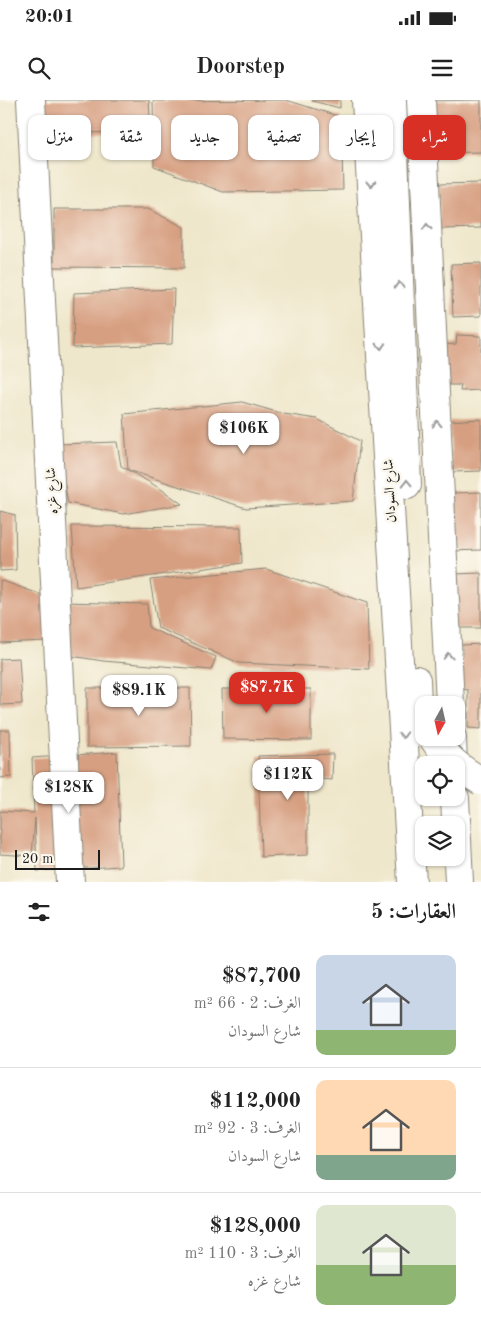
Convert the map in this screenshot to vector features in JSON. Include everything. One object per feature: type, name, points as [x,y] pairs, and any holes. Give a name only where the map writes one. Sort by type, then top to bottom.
[{"type":"main road","name":"شارع غزه","points":[[31,100],[70,882]]},
{"type":"main road","name":"شارع السودان","points":[[366,100],[412,882]]},
{"type":"main road","points":[[392,100],[417,696]]},
{"type":"main road","points":[[421,100],[450,696]]},
{"type":"main road","points":[[438,746],[443,753],[467,773],[481,781]]},
{"type":"main road","points":[[455,806],[459,882]]},
{"type":"building","points":[[38,100],[149,100],[150,115],[101,115],[101,132],[91,133],[91,115],[37,115]]},
{"type":"building","points":[[286,100],[335,115],[329,115],[329,160],[342,160],[343,190],[223,192],[154,166],[154,160],[161,160],[161,115],[153,115],[153,101]]},
{"type":"building","points":[[340,100],[340,108],[312,101]]},
{"type":"building","points":[[481,100],[481,152],[466,152],[466,115],[427,115],[426,101]]},
{"type":"building","points":[[481,183],[481,228],[440,229],[439,184]]},
{"type":"building","points":[[54,209],[148,209],[184,227],[184,268],[54,267]]},
{"type":"building","points":[[481,263],[481,316],[453,317],[451,264]]},
{"type":"building","points":[[174,289],[172,344],[73,348],[74,293]]},
{"type":"building","points":[[457,335],[481,336],[481,390],[460,391],[461,385],[444,385],[442,345],[456,344]]},
{"type":"building","points":[[242,402],[284,414],[317,419],[360,441],[353,501],[246,508],[128,470],[124,414]]},
{"type":"building","points":[[481,419],[481,471],[452,472],[449,421]]},
{"type":"building","points":[[117,442],[121,466],[161,489],[182,504],[123,514],[68,503],[58,444]]},
{"type":"building","points":[[481,492],[481,550],[451,551],[451,493]]},
{"type":"building","points":[[0,511],[15,515],[16,570],[0,571]]},
{"type":"building","points":[[72,526],[241,527],[242,563],[76,587]]},
{"type":"building","points":[[266,569],[367,603],[369,669],[239,663],[158,628],[150,580]]},
{"type":"building","points":[[481,573],[481,628],[454,628],[453,574]]},
{"type":"building","points":[[0,580],[45,596],[46,641],[0,643]]},
{"type":"building","points":[[62,602],[147,604],[149,628],[216,657],[211,670],[103,661],[65,655]]},
{"type":"building","points":[[481,644],[481,729],[468,728],[468,690],[462,689],[461,645]]},
{"type":"building","points":[[19,658],[22,704],[0,705],[0,659]]},
{"type":"building","points":[[87,688],[190,688],[191,746],[87,747]]},
{"type":"building","points":[[222,689],[311,689],[311,740],[223,739]]},
{"type":"building","points":[[0,730],[10,730],[11,777],[0,778]]},
{"type":"building","points":[[117,752],[121,866],[37,871],[35,818],[32,856],[0,854],[0,811],[34,813],[32,758]]},
{"type":"building","points":[[333,754],[332,780],[308,778],[308,855],[261,857],[258,756]]}]
